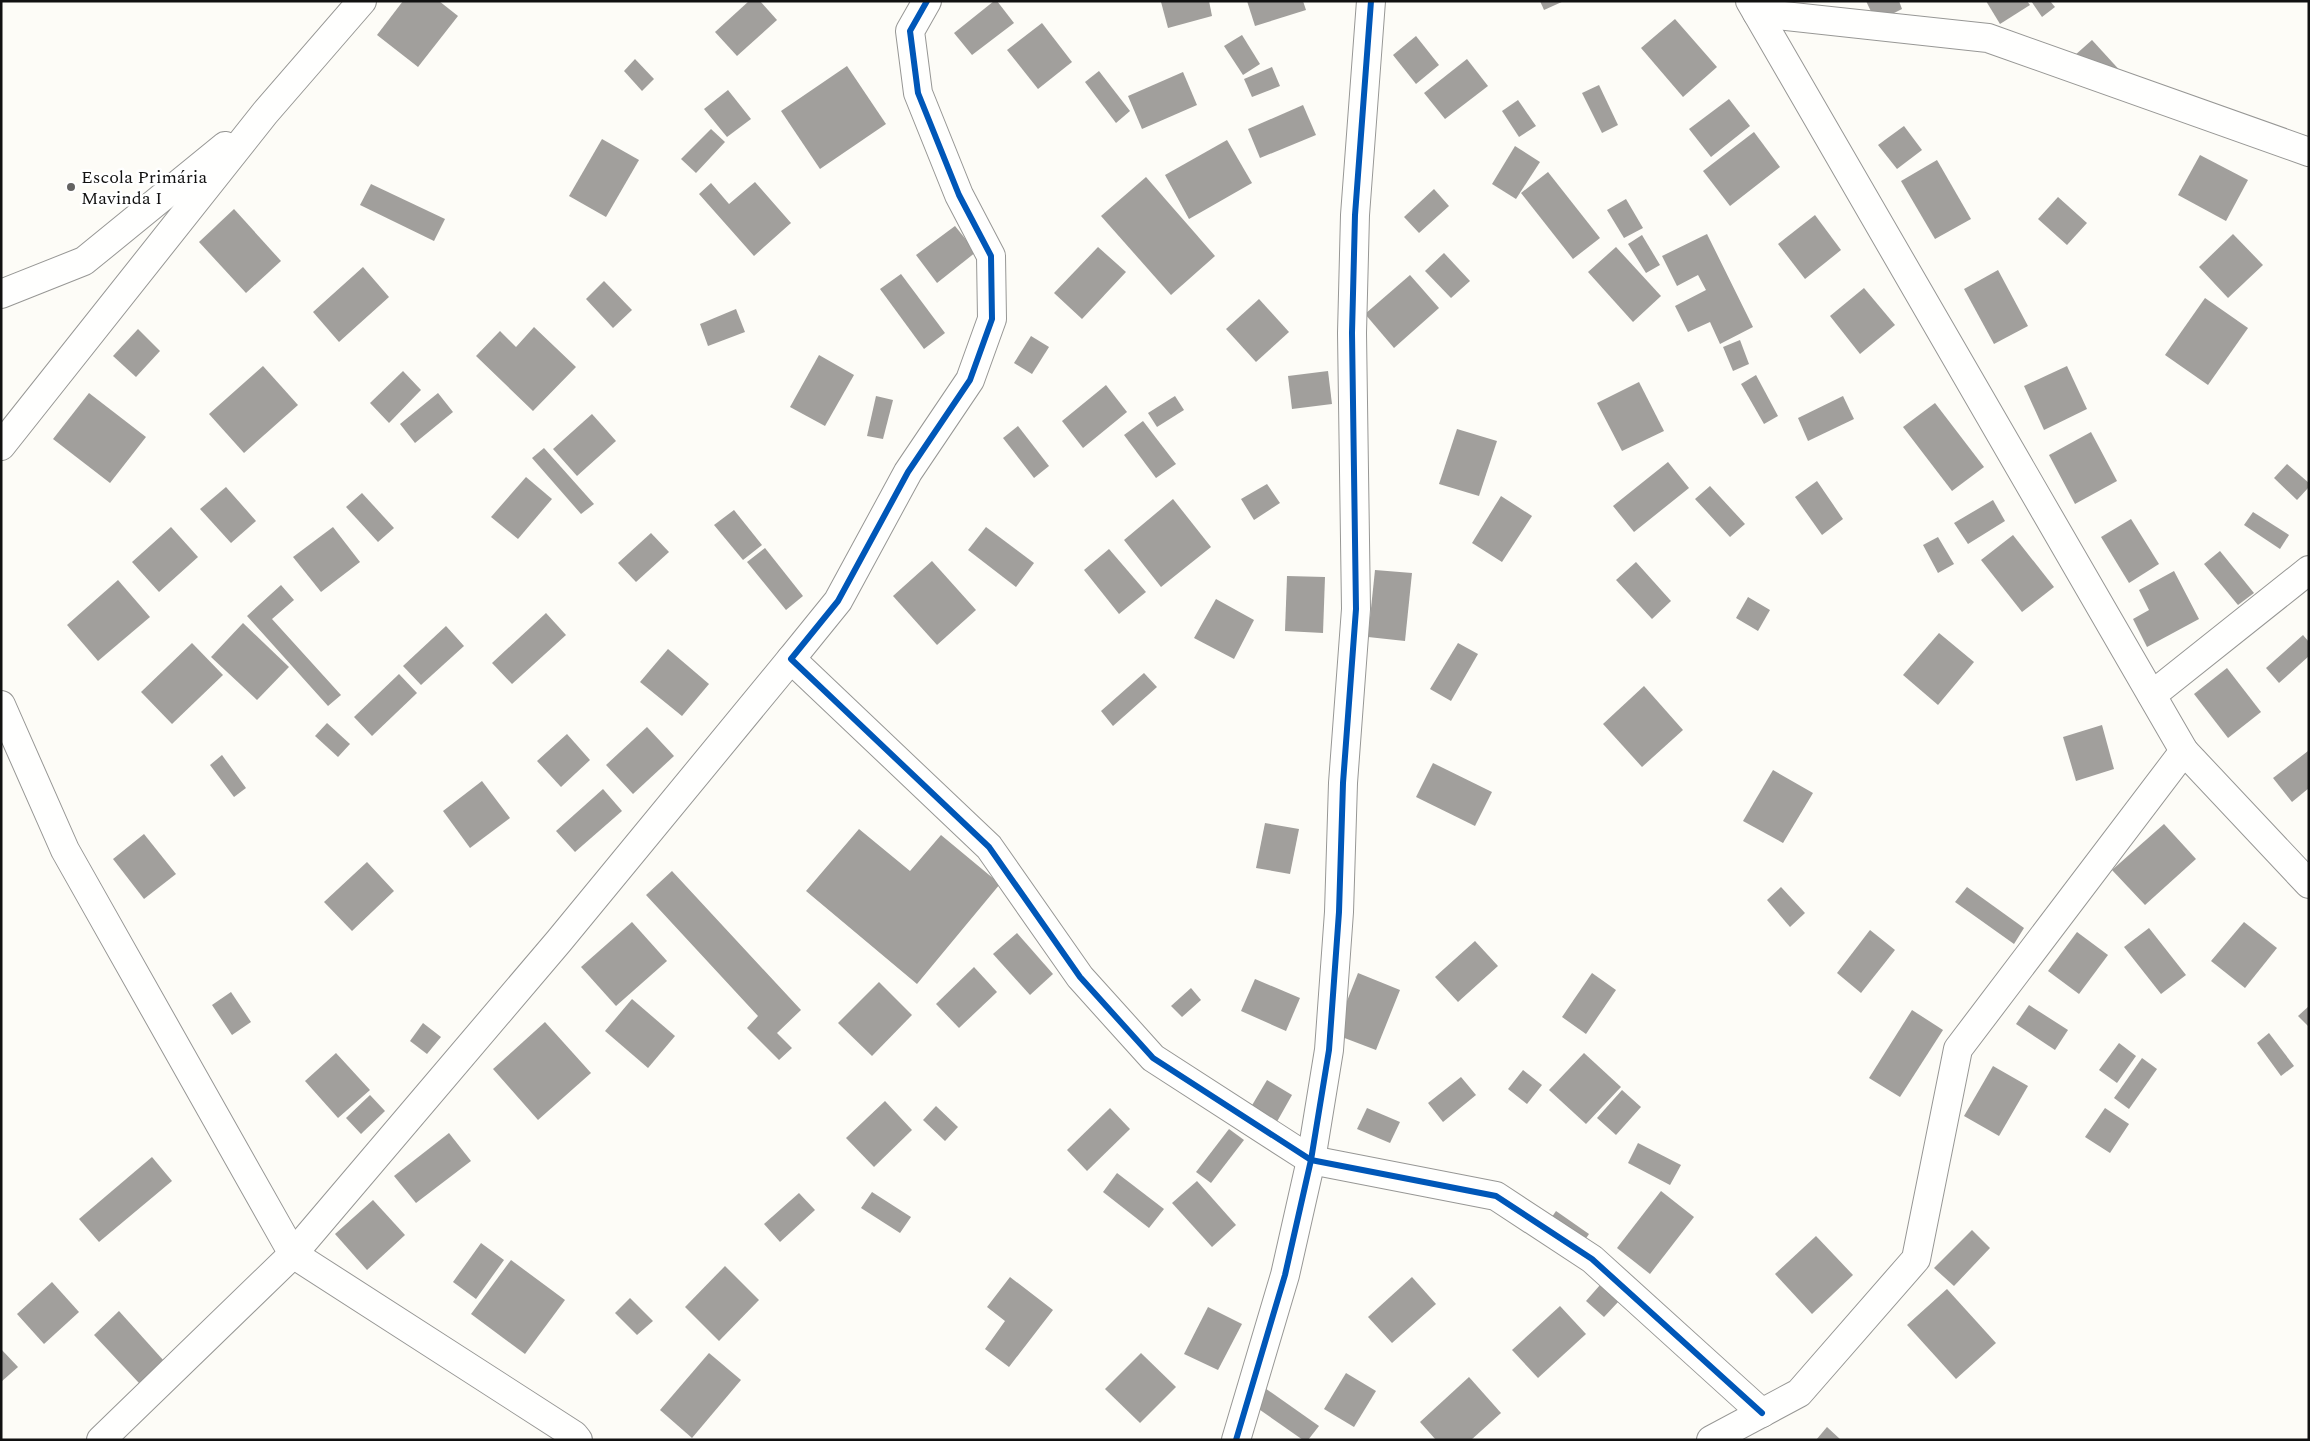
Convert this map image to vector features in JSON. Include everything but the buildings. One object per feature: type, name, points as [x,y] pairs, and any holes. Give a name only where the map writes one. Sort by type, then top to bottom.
[{"type":"street","points":[[1,446],[265,113],[362,1]]},
{"type":"street","points":[[101,1440],[293,1254],[559,941],[791,659],[838,601],[908,472],[970,380],[992,319],[991,256],[959,195],[918,93],[910,31],[927,1]]},
{"type":"street","points":[[1236,1440],[1285,1275],[1310,1160],[1329,1050],[1340,912],[1342,783],[1356,609],[1352,333],[1355,214],[1371,1]]},
{"type":"street","points":[[1753,7],[1988,38],[2309,152]]},
{"type":"street","points":[[1753,7],[2184,752],[2309,884]]},
{"type":"street","points":[[1,294],[84,261],[265,113]]},
{"type":"street","points":[[2152,695],[2309,570]]},
{"type":"street","points":[[791,659],[989,847],[1080,977],[1153,1058],[1310,1160],[1496,1196],[1592,1259],[1762,1413]]},
{"type":"street","points":[[1,705],[65,850],[293,1254],[574,1435],[578,1440]]},
{"type":"street","points":[[1711,1440],[1799,1393],[1916,1258],[1958,1049],[2184,752]]},
{"type":"cycle path","points":[[927,1],[910,31],[918,93],[959,195],[991,256],[992,319],[970,380],[908,472],[838,601],[791,659],[989,847],[1080,977],[1153,1058],[1311,1160],[1496,1196],[1592,1259],[1762,1413]]},
{"type":"cycle path","points":[[1236,1440],[1285,1275],[1311,1160],[1329,1050],[1339,912],[1343,783],[1356,609],[1352,333],[1355,215],[1371,1]]},
{"type":"place","name":"Escola Primária Mavinda I","points":[[71,187]]}]
